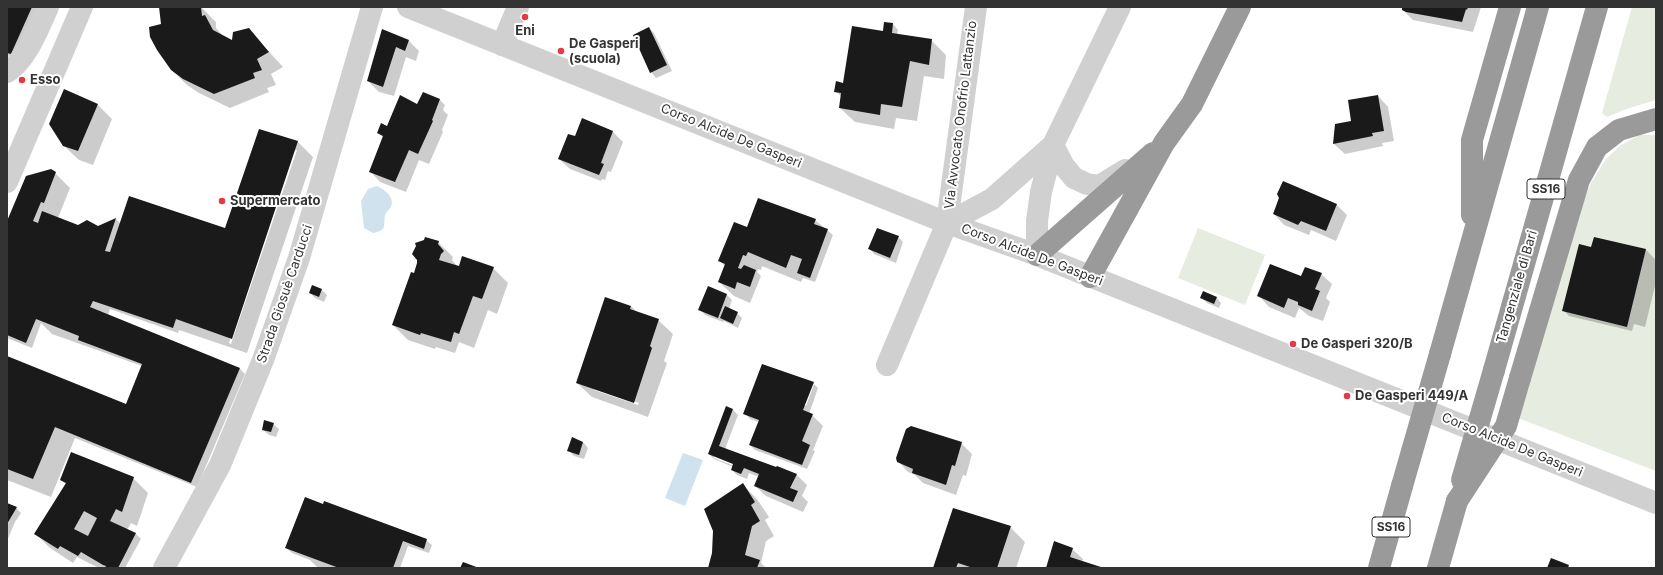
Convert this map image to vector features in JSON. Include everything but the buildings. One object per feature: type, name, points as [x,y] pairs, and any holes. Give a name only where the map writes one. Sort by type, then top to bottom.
[{"type":"highway","points":[[1090,277],[1164,143],[1192,104],[1240,7]]},
{"type":"highway","points":[[1472,241],[1472,140],[1510,7]]},
{"type":"highway","name":"SS16","points":[[1379,568],[1538,7]]},
{"type":"highway","name":"Tangenziale di Bari","points":[[1438,568],[1597,7]]},
{"type":"highway","points":[[1457,501],[1506,426],[1578,180],[1597,147],[1618,130],[1656,120]]},
{"type":"highway","points":[[1037,255],[1164,143]]},
{"type":"street","points":[[7,72],[15,68],[36,34],[48,7]]},
{"type":"street","points":[[7,182],[82,7]]},
{"type":"street","name":"Strada Giosuè Carducci","points":[[164,568],[220,465],[263,360],[299,258],[372,7]]},
{"type":"street","name":"Corso Alcide De Gasperi","points":[[408,7],[431,11],[502,45],[947,223],[1037,255],[1656,503]]},
{"type":"street","points":[[502,45],[518,7]]},
{"type":"street","name":"Via Avvocato Onofrio Lattanzio","points":[[887,365],[947,223],[976,7]]},
{"type":"street","points":[[1037,255],[1037,221],[1041,192],[1053,144],[1120,7]]},
{"type":"street","points":[[1053,144],[1064,166],[1074,178],[1087,184],[1099,186],[1164,143]]},
{"type":"street","points":[[947,223],[992,199],[1053,144]]},
{"type":"shaded area","points":[[1632,7],[1656,7],[1656,100],[1626,109],[1607,117],[1602,113]]},
{"type":"shaded area","points":[[1640,135],[1656,135],[1656,471],[1518,418],[1575,220],[1591,183],[1606,159],[1621,145]]},
{"type":"shaded area","points":[[1198,228],[1265,255],[1245,305],[1178,278]]},
{"type":"water","points":[[377,186],[388,194],[392,200],[392,203],[385,215],[383,229],[373,233],[364,228],[361,201],[368,189]]},
{"type":"water","points":[[683,453],[703,460],[685,506],[665,498]]},
{"type":"place","name":"Eni","points":[[525,17]]},
{"type":"place","name":"De Gasperi (scuola)","points":[[561,51]]},
{"type":"place","name":"Esso","points":[[22,80]]},
{"type":"place","name":"Supermercato","points":[[222,201]]},
{"type":"place","name":"De Gasperi 320/B","points":[[1293,344]]},
{"type":"place","name":"De Gasperi 449/A","points":[[1347,396]]}]
